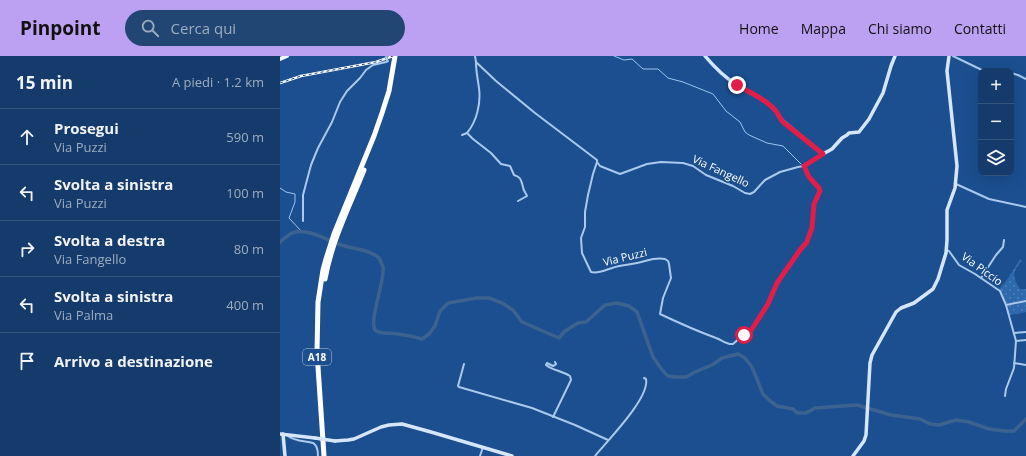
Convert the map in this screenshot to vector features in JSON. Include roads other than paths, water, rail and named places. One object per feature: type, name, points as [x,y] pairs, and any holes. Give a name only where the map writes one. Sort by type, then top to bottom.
[{"type":"highway","name":"A18","points":[[325,456],[317,352],[318,302],[327,260],[385,114],[392,92],[397,57]]},
{"type":"main road","points":[[280,59],[287,56]]},
{"type":"street","points":[[462,135],[467,133],[474,122],[480,100],[475,56]]},
{"type":"street","points":[[705,56],[719,72],[737,85],[759,97],[774,109],[783,122],[823,154]]},
{"type":"street","name":"Via Fangello","points":[[597,162],[600,166],[620,174],[647,164],[661,162],[683,163],[693,166],[706,175],[750,194],[754,192],[765,180],[780,172],[804,166],[832,149],[849,133],[859,132],[866,124],[883,93],[895,56]]},
{"type":"street","points":[[853,456],[865,438],[868,417],[870,364],[872,355],[896,312],[901,308],[914,303],[934,287],[938,279],[946,250],[947,210],[954,193],[957,166],[947,71],[949,56]]},
{"type":"street","points":[[953,56],[978,68]]},
{"type":"street","points":[[303,221],[303,195],[310,165],[340,102],[348,90],[366,70],[373,65],[388,61],[387,57]]},
{"type":"street","points":[[476,62],[496,81],[535,113],[595,158],[597,162]]},
{"type":"street","points":[[1014,74],[1026,80]]},
{"type":"street","points":[[467,133],[491,153],[501,164],[510,166],[514,175],[519,176],[522,180],[523,189],[527,196],[518,201]]},
{"type":"street","name":"Via Puzzi","points":[[597,162],[586,205],[585,227],[581,238],[582,253],[591,272],[595,273],[614,267],[638,263],[652,258],[665,259],[669,264],[671,278],[663,298],[660,314],[698,332],[731,345],[752,329],[768,304],[777,283],[807,242],[812,228],[814,204],[820,191],[809,177],[804,166]]},
{"type":"street","points":[[956,184],[989,199],[1026,207]]},
{"type":"street","points":[[981,278],[1003,247],[1004,240]]},
{"type":"street","name":"Via Piccio","points":[[946,250],[949,251],[959,265],[1000,291],[1006,305],[1016,341],[1014,363],[1005,396]]},
{"type":"street","points":[[1006,305],[1026,301]]},
{"type":"street","points":[[1014,333],[1026,332]]},
{"type":"street","points":[[1016,341],[1026,340]]},
{"type":"street","points":[[553,417],[571,379],[570,376],[562,371],[548,367],[546,364],[548,363],[553,366],[556,364],[555,362]]},
{"type":"street","points":[[1014,363],[1026,366]]},
{"type":"street","points":[[464,364],[459,387],[532,408],[608,440]]},
{"type":"street","points":[[595,456],[639,403],[647,385],[646,379],[644,378]]},
{"type":"street","points":[[283,434],[335,441],[348,440],[354,439],[381,427],[402,424],[512,456]]},
{"type":"street","points":[[283,434],[285,456]]},
{"type":"street","points":[[283,434],[295,440],[315,444],[318,451],[318,456]]},
{"type":"street","points":[[480,456],[483,447]]},
{"type":"waterway","points":[[614,56],[624,60],[632,59],[643,69],[658,69],[668,78],[683,82],[713,94],[726,111],[740,122],[745,132],[767,143],[783,146],[801,164]]},
{"type":"waterway","points":[[280,188],[286,192],[295,194],[295,202],[289,218],[302,232]]},
{"type":"waterway","points":[[280,242],[295,232],[308,232],[339,244],[367,251],[376,255],[383,267],[382,281],[374,318],[375,330],[378,332],[403,334],[422,339],[429,334],[435,326],[440,311],[448,303],[477,298],[489,298],[502,303],[513,310],[522,322],[559,338],[565,331],[578,323],[586,322],[605,305],[617,303],[629,306],[637,312],[653,357],[668,376],[686,377],[712,365],[722,358],[738,354],[745,358],[752,367],[763,394],[777,406],[793,409],[797,413],[806,413],[815,408],[857,405],[891,415],[920,419],[930,424],[939,425],[956,420],[969,422],[989,429],[1004,431],[1014,431],[1026,419]]},
{"type":"railway","points":[[280,83],[301,76],[376,62],[393,56]]}]
